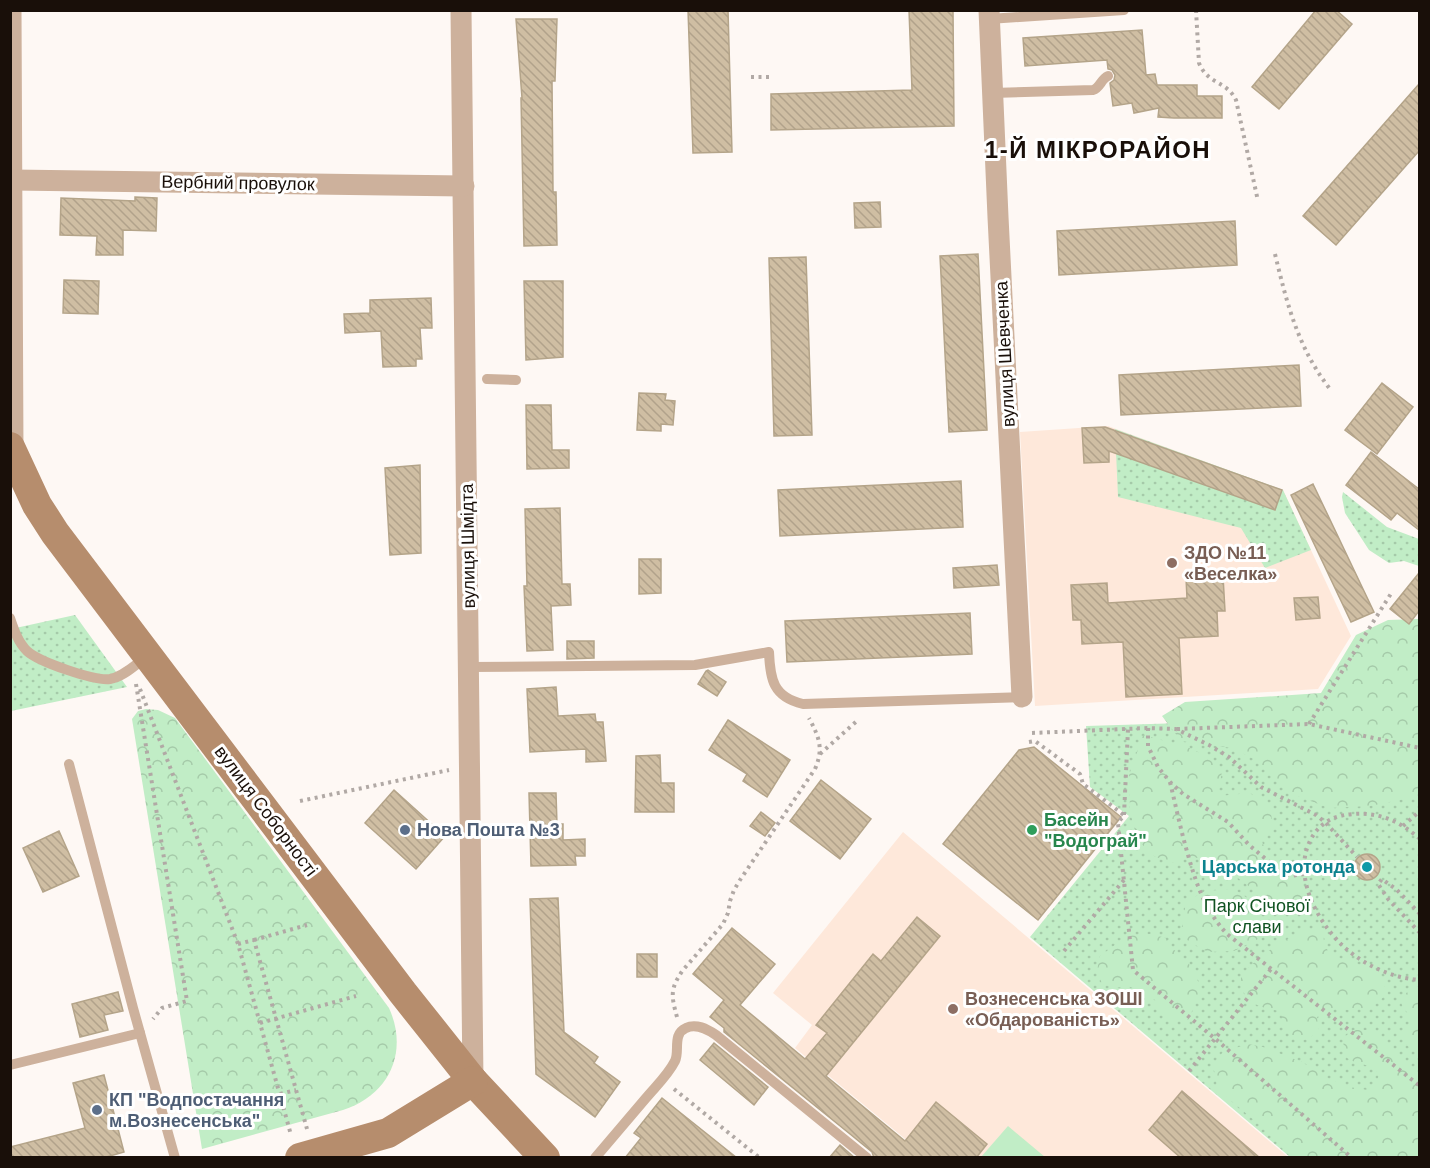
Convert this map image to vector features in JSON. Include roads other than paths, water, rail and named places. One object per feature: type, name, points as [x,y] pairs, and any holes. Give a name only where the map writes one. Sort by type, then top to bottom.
[{"type":"main road","name":"вулиця Соборності","points":[[12,450],[32,495],[49,524],[148,656],[403,993],[473,1081],[545,1158]]},
{"type":"main road","points":[[299,1141],[387,1133],[473,1081]]},
{"type":"street","points":[[11,10],[12,450]]},
{"type":"street","name":"вулиця Шмідта","points":[[460,10],[464,186],[473,1081]]},
{"type":"street","name":"вулиця Шевченка","points":[[989,15],[1022,697]]},
{"type":"street","name":"Вербний провулок","points":[[12,180],[464,186]]},
{"type":"lane","points":[[989,15],[1124,10]]},
{"type":"lane","points":[[992,93],[1093,90],[1098,88],[1103,79],[1108,76]]},
{"type":"lane","points":[[487,380],[516,380]]},
{"type":"lane","points":[[10,618],[17,637],[29,653],[90,677],[110,679],[119,676],[148,656]]},
{"type":"lane","points":[[469,667],[695,665],[769,652],[773,683],[781,694],[791,701],[802,704],[1022,697]]},
{"type":"lane","points":[[69,764],[175,1158]]},
{"type":"lane","points":[[595,1158],[675,1061],[676,1046],[681,1032],[694,1026],[716,1035],[867,1158]]},
{"type":"lane","points":[[10,1065],[140,1033]]},
{"type":"place","name":"ЗДО №11 «Веселка»","points":[[1172,563]]},
{"type":"place","name":"Нова Пошта №3","points":[[405,830]]},
{"type":"place","name":"Басейн \"Водограй\"","points":[[1032,830]]},
{"type":"place","name":"Царська ротонда","points":[[1367,867]]},
{"type":"place","name":"Вознесенська ЗОШІ «Обдарованість»","points":[[953,1009]]},
{"type":"place","name":"КП \"Водпостачання м.Вознесенська\"","points":[[97,1110]]},
{"type":"district","name":"1-Й МІКРОРАЙОН","points":[[1098,149]]},
{"type":"park label","name":"Парк Січової слави","points":[[1257,916]]}]
